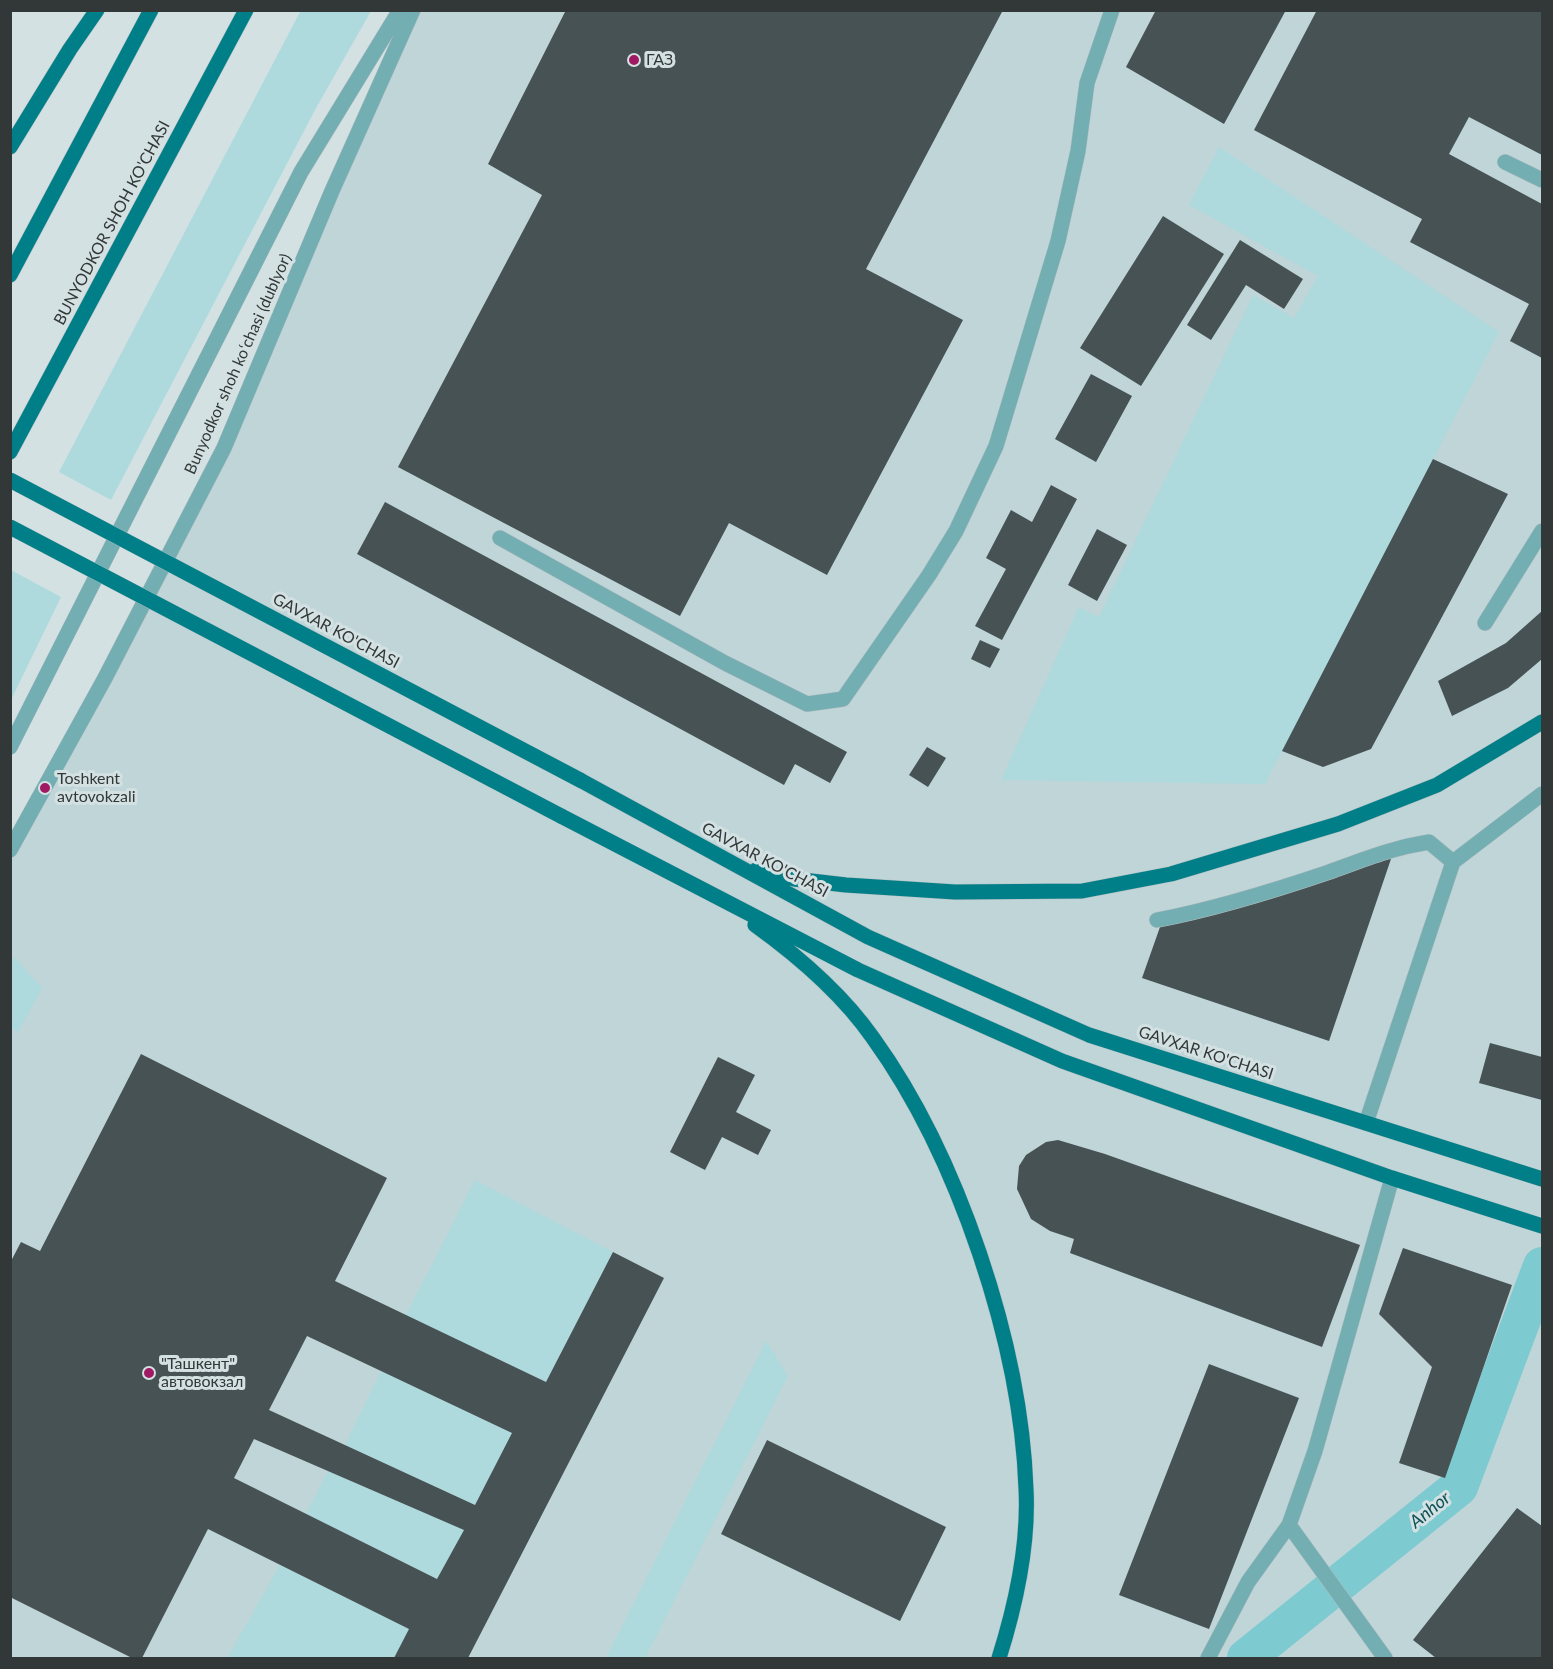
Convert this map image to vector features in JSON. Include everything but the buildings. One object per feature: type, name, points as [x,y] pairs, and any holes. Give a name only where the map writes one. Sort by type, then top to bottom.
[{"type":"main road","points":[[70,49],[87,10]]},
{"type":"main road","points":[[10,147],[70,49],[97,10]]},
{"type":"main road","points":[[10,275],[151,10]]},
{"type":"main road","name":"BUNYODKOR SHOH KO'CHASI","points":[[10,452],[246,10]]},
{"type":"main road","name":"GAVXAR KO'CHASI","points":[[10,480],[580,780],[868,937],[1089,1035],[1542,1179]]},
{"type":"main road","points":[[10,527],[858,970],[1062,1061],[1392,1178],[1542,1226]]},
{"type":"main road","points":[[734,865],[794,879],[846,885],[955,892],[1082,891],[1171,874],[1338,824],[1437,785],[1542,723]]},
{"type":"main road","points":[[711,894],[767,933],[802,963],[838,997],[872,1036],[924,1121],[968,1222],[1013,1374],[1022,1428],[1027,1491],[1024,1547],[1017,1591],[999,1659]]},
{"type":"street","name":"Bunyodkor shoh koʻchasi (dublyor)","points":[[10,747],[301,172],[400,10]]},
{"type":"street","name":"Bunyodkor shoh koʻchasi (dublyor)","points":[[10,850],[105,678],[224,448],[332,191],[413,10]]},
{"type":"street","points":[[500,538],[725,663],[807,704],[843,699],[929,575],[956,531],[996,446],[1058,241],[1078,151],[1087,83],[1112,10]]},
{"type":"street","points":[[1505,162],[1542,180]]},
{"type":"street","points":[[1485,623],[1542,531]]},
{"type":"street","points":[[1366,1123],[1453,862],[1542,794]]},
{"type":"street","points":[[1157,920],[1232,903],[1329,872],[1393,848],[1429,842],[1453,862]]},
{"type":"street","points":[[1208,1659],[1248,1582],[1289,1525],[1315,1451],[1392,1178]]},
{"type":"street","points":[[1289,1525],[1385,1659]]},
{"type":"shaded area","points":[[301,10],[371,11],[315,110],[111,500],[59,472]]},
{"type":"shaded area","points":[[413,11],[1542,11],[1542,1658],[11,1658],[11,850],[224,448]]},
{"type":"shaded area","points":[[1219,147],[1499,332],[1265,784],[1001,780],[1079,607],[1099,617],[1253,295],[1294,318],[1318,276],[1189,205]]},
{"type":"shaded area","points":[[11,570],[61,597],[11,700]]},
{"type":"shaded area","points":[[14,957],[42,988],[18,1032],[11,1027],[10,963]]},
{"type":"shaded area","points":[[475,1180],[613,1252],[546,1382],[406,1315]]},
{"type":"shaded area","points":[[766,1341],[788,1376],[645,1658],[606,1658]]},
{"type":"shaded area","points":[[381,1371],[512,1433],[475,1505],[345,1445]]},
{"type":"shaded area","points":[[328,1471],[464,1530],[437,1579],[306,1514]]},
{"type":"shaded area","points":[[280,1565],[409,1629],[394,1658],[227,1658]]},
{"type":"waterway","name":"Anhor","points":[[1246,1658],[1459,1487],[1542,1266]]},
{"type":"place","name":"ГАЗ","points":[[634,60]]},
{"type":"place","name":"Toshkent avtovokzali","points":[[45,788]]},
{"type":"place","name":"\"Ташкент\" автовокзал","points":[[149,1373]]}]
